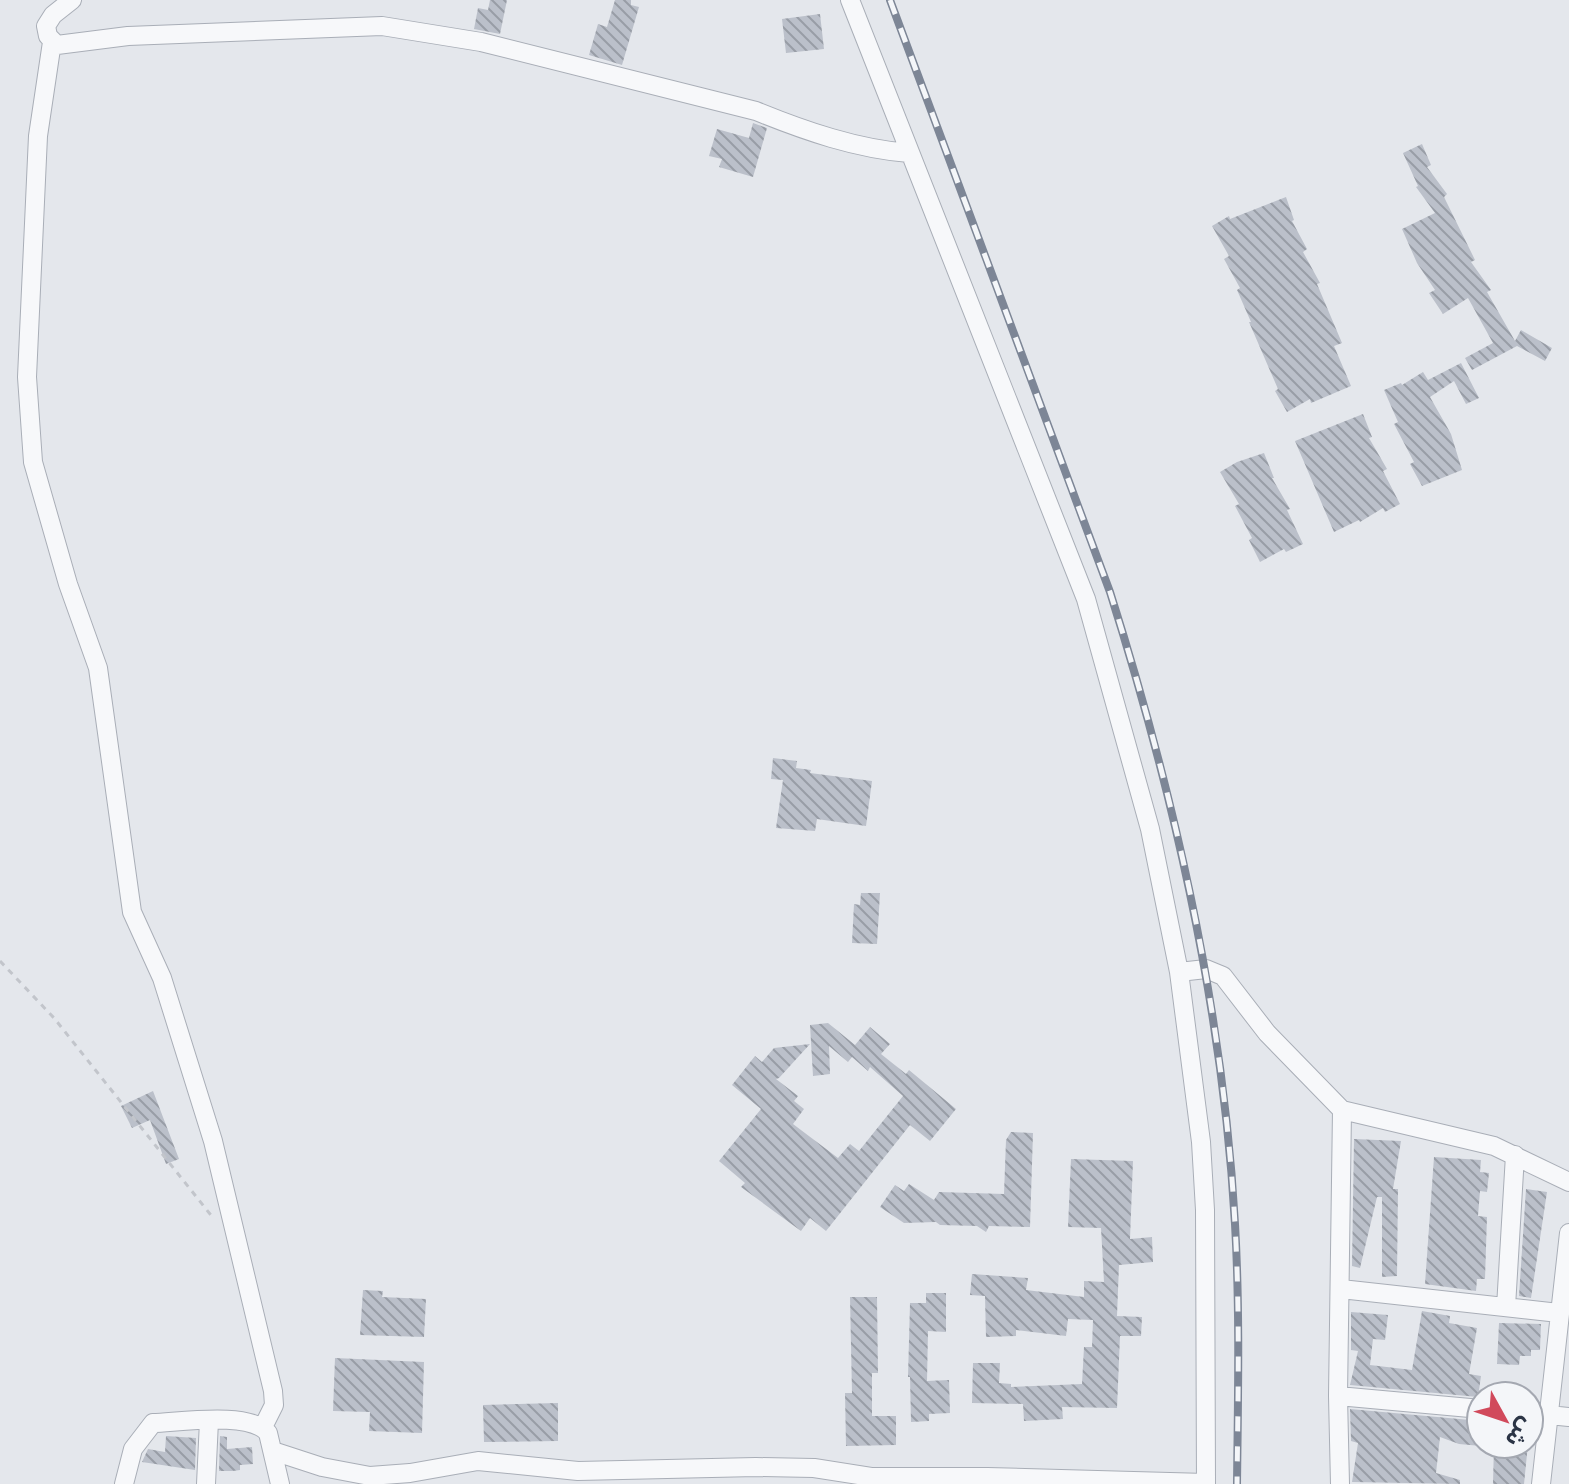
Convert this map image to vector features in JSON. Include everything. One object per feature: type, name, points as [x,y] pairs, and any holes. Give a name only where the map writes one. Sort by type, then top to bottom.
[{"type":"street","points":[[72,0],[48,20],[46,31],[52,42],[38,136],[27,377],[33,462],[68,584],[98,668],[132,912],[162,978],[213,1141],[273,1391],[274,1405],[263,1427]]},
{"type":"street","points":[[273,1451],[322,1467],[370,1476],[435,1476],[478,1461],[578,1471],[689,1476],[814,1468],[871,1480],[1206,1484],[1205,1210],[1201,1142],[1179,972],[1150,829],[1086,599],[850,0]]},
{"type":"street","points":[[52,42],[63,45],[128,36],[382,26],[481,42],[756,111],[865,146],[909,153]]},
{"type":"street","points":[[1179,972],[1206,969],[1223,976],[1274,1041],[1342,1110],[1460,1137],[1515,1155],[1569,1182]]},
{"type":"street","points":[[1340,1484],[1338,1396],[1342,1110]]},
{"type":"street","points":[[1506,1307],[1515,1155]]},
{"type":"street","points":[[1541,1484],[1569,1233]]},
{"type":"street","points":[[1341,1289],[1559,1313]]},
{"type":"street","points":[[1338,1396],[1465,1408]]},
{"type":"street","points":[[1545,1415],[1569,1417]]},
{"type":"street","points":[[206,1484],[209,1421]]},
{"type":"street","points":[[124,1484],[133,1449],[153,1423],[209,1421],[247,1421],[263,1427],[268,1433],[280,1484]]},
{"type":"path","points":[[0,961],[54,1018],[219,1225]]},
{"type":"building","points":[[490,0],[507,0],[500,34],[474,29],[478,8],[488,10]]},
{"type":"building","points":[[615,0],[631,0],[631,5],[639,7],[622,65],[589,55],[598,24],[607,27]]},
{"type":"building","points":[[820,14],[824,49],[786,53],[782,19]]},
{"type":"building","points":[[753,123],[767,128],[753,177],[719,167],[722,159],[709,156],[717,129],[749,138]]},
{"type":"building","points":[[1422,144],[1431,165],[1427,167],[1447,194],[1444,197],[1475,260],[1471,262],[1491,290],[1487,292],[1515,341],[1521,330],[1552,348],[1545,361],[1517,346],[1472,370],[1465,358],[1493,343],[1468,298],[1443,314],[1429,293],[1435,290],[1417,263],[1402,229],[1435,213],[1416,187],[1403,153]]},
{"type":"building","points":[[1286,197],[1292,221],[1307,249],[1303,252],[1320,283],[1317,284],[1342,343],[1334,346],[1351,386],[1311,403],[1310,399],[1287,412],[1275,391],[1278,389],[1237,290],[1240,288],[1224,259],[1229,256],[1212,226],[1229,216],[1230,219]]},
{"type":"building","points":[[1461,363],[1479,398],[1466,404],[1454,381],[1430,397],[1451,434],[1462,470],[1422,486],[1410,464],[1414,462],[1394,424],[1398,422],[1384,390],[1402,385],[1423,372],[1428,380]]},
{"type":"building","points":[[1363,414],[1372,437],[1369,438],[1387,469],[1383,471],[1400,504],[1385,512],[1383,508],[1360,522],[1334,532],[1295,441]]},
{"type":"building","points":[[1264,453],[1272,478],[1290,509],[1287,510],[1303,544],[1286,552],[1284,549],[1260,562],[1249,540],[1252,538],[1235,506],[1239,504],[1220,472],[1237,462]]},
{"type":"building","points":[[773,758],[797,761],[796,768],[811,770],[810,773],[872,781],[866,826],[817,819],[815,831],[776,828],[783,780],[771,779]]},
{"type":"building","points":[[861,893],[880,893],[877,944],[852,943],[854,904],[860,905]]},
{"type":"building","points":[[828,1023],[855,1045],[870,1027],[890,1044],[881,1054],[906,1074],[909,1070],[956,1109],[930,1141],[910,1125],[826,1231],[810,1218],[801,1231],[741,1187],[745,1183],[719,1161],[761,1109],[732,1085],[755,1056],[762,1062],[774,1048],[810,1044],[776,1079],[798,1096],[794,1101],[804,1109],[793,1124],[838,1158],[850,1144],[859,1151],[903,1096],[870,1067],[868,1071],[852,1057],[848,1062],[829,1046],[830,1074],[813,1076],[810,1025]]},
{"type":"building","points":[[153,1091],[179,1159],[166,1164],[150,1120],[132,1128],[121,1106]]},
{"type":"building","points":[[1011,1132],[1033,1133],[1030,1227],[989,1226],[986,1232],[977,1226],[904,1223],[880,1207],[895,1185],[904,1191],[909,1184],[934,1200],[939,1192],[1004,1194],[1006,1140]]},
{"type":"building","points":[[1354,1139],[1401,1141],[1393,1189],[1398,1189],[1397,1276],[1382,1277],[1382,1197],[1377,1197],[1360,1268],[1352,1266]]},
{"type":"building","points":[[1434,1157],[1481,1160],[1480,1172],[1489,1173],[1487,1192],[1480,1191],[1478,1216],[1487,1217],[1485,1279],[1477,1279],[1476,1291],[1425,1284]]},
{"type":"building","points":[[1071,1159],[1133,1161],[1130,1239],[1152,1237],[1153,1262],[1119,1265],[1117,1316],[1142,1317],[1141,1336],[1120,1336],[1117,1408],[1062,1407],[1063,1419],[1024,1421],[1023,1404],[972,1403],[973,1363],[1000,1363],[999,1383],[1011,1384],[1011,1387],[1082,1384],[1084,1347],[1092,1347],[1093,1320],[1068,1319],[1066,1336],[1016,1330],[1016,1336],[986,1337],[985,1296],[970,1295],[972,1274],[1028,1278],[1026,1290],[1084,1297],[1084,1281],[1104,1282],[1101,1228],[1068,1227]]},
{"type":"building","points":[[1526,1189],[1547,1192],[1531,1298],[1519,1296]]},
{"type":"building","points":[[363,1290],[383,1291],[382,1297],[426,1299],[424,1337],[360,1335]]},
{"type":"building","points":[[926,1293],[946,1293],[946,1332],[928,1331],[927,1381],[949,1380],[950,1413],[929,1414],[929,1421],[911,1422],[908,1377],[910,1303],[926,1303]]},
{"type":"building","points":[[850,1297],[877,1297],[878,1373],[872,1373],[872,1416],[896,1416],[896,1445],[846,1446],[845,1393],[852,1393]]},
{"type":"building","points":[[1422,1311],[1450,1316],[1449,1323],[1477,1328],[1469,1374],[1481,1376],[1480,1380],[1465,1380],[1465,1396],[1350,1385],[1358,1351],[1351,1350],[1351,1312],[1388,1315],[1385,1340],[1373,1339],[1370,1365],[1412,1370]]},
{"type":"building","points":[[1499,1323],[1541,1324],[1540,1350],[1531,1350],[1531,1356],[1520,1356],[1519,1365],[1497,1364]]},
{"type":"building","points":[[335,1358],[424,1362],[422,1433],[369,1431],[370,1412],[333,1411]]},
{"type":"building","points":[[558,1403],[558,1441],[484,1442],[483,1405]]},
{"type":"building","points":[[1350,1409],[1465,1420],[1465,1445],[1440,1437],[1436,1473],[1460,1480],[1460,1484],[1352,1482],[1358,1443],[1351,1441]]},
{"type":"building","points":[[166,1436],[196,1438],[195,1470],[142,1462],[148,1449],[165,1452]]},
{"type":"building","points":[[220,1436],[227,1437],[227,1449],[252,1447],[253,1464],[240,1465],[240,1470],[219,1471]]},
{"type":"building","points":[[1494,1460],[1526,1460],[1524,1484],[1493,1484]]},
{"type":"railway","points":[[890,0],[1110,592],[1134,669],[1175,825],[1207,984],[1229,1144],[1238,1289],[1237,1484]]}]
